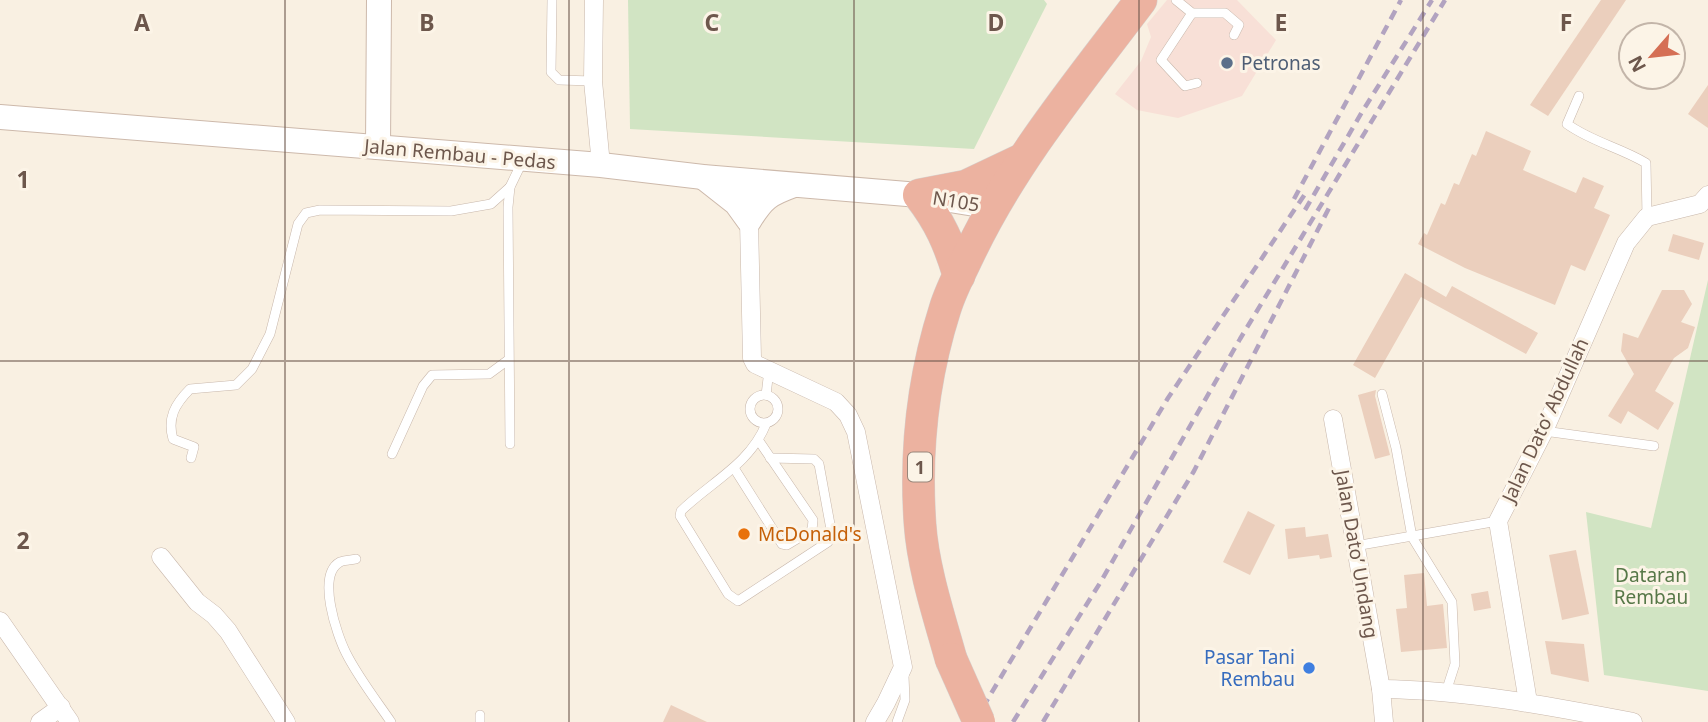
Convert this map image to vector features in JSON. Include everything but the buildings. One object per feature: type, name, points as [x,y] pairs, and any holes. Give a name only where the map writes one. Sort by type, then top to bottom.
[{"type":"highway","name":"1","points":[[979,722],[951,659],[933,593],[920,526],[919,451],[926,386],[945,308],[993,207],[1023,159],[1141,0]]},
{"type":"highway","points":[[959,276],[940,223],[919,195],[967,186],[1023,159]]},
{"type":"main road","points":[[378,147],[379,0]]},
{"type":"main road","name":"Jalan Rembau - Pedas","points":[[0,117],[601,165],[703,177],[919,195]]},
{"type":"main road","points":[[703,177],[736,203],[749,221],[761,202],[772,193],[798,184]]},
{"type":"main road","name":"N105","points":[[919,195],[993,207]]},
{"type":"street","points":[[594,0],[593,81],[601,165]]},
{"type":"street","points":[[745,180],[749,221],[751,352],[755,364],[836,401],[848,415],[856,432],[903,667],[874,722]]},
{"type":"street","points":[[1647,216],[1700,204],[1708,195]]},
{"type":"street","name":"Jalan Dato’ Abdullah","points":[[1528,702],[1499,520],[1544,431],[1626,243],[1647,216]]},
{"type":"street","name":"Jalan Dato’ Undang","points":[[1333,419],[1381,689],[1384,722]]},
{"type":"street","points":[[161,557],[197,602],[228,631],[286,722]]},
{"type":"street","points":[[0,621],[66,714],[40,722]]},
{"type":"street","points":[[1381,689],[1446,692],[1528,702],[1633,722]]},
{"type":"lane","points":[[552,0],[551,72],[559,80],[593,81]]},
{"type":"lane","points":[[1176,0],[1192,13],[1225,13],[1239,25],[1234,35]]},
{"type":"lane","points":[[1192,13],[1161,60],[1185,86],[1197,83]]},
{"type":"lane","points":[[1579,96],[1567,124],[1584,136],[1624,150],[1646,163],[1647,216]]},
{"type":"lane","points":[[510,444],[508,207],[510,187],[523,159]]},
{"type":"lane","points":[[191,458],[194,447],[173,439],[169,425],[177,402],[190,389],[236,385],[252,369],[270,334],[298,224],[306,213],[320,210],[451,211],[491,204],[510,187]]},
{"type":"lane","points":[[392,454],[423,386],[432,375],[489,374],[508,360]]},
{"type":"lane","points":[[766,395],[769,370]]},
{"type":"lane","points":[[1382,394],[1396,448],[1412,537],[1452,602],[1455,664],[1446,692]]},
{"type":"lane","points":[[766,424],[756,421],[750,412],[750,406],[756,397],[766,395],[776,401],[778,412],[776,417],[766,424],[759,442],[734,468],[681,511],[681,516],[728,594],[738,601],[828,542],[832,536],[819,464],[814,459],[770,458]]},
{"type":"lane","points":[[1544,431],[1654,446]]},
{"type":"lane","points":[[734,468],[778,539],[787,545],[812,530],[813,520],[759,442]]},
{"type":"lane","points":[[1355,546],[1499,520]]},
{"type":"lane","points":[[356,559],[340,562],[330,574],[329,592],[333,619],[346,654],[391,722]]},
{"type":"lane","points":[[897,722],[905,700],[903,667]]},
{"type":"shaded area","points":[[1167,0],[1237,0],[1276,40],[1242,96],[1178,118],[1137,110],[1115,94],[1141,61],[1151,37],[1147,24]]},
{"type":"green space","points":[[628,0],[1044,0],[1047,4],[974,149],[630,129]]},
{"type":"green space","name":"Dataran Rembau","points":[[1708,280],[1708,691],[1604,675],[1586,512],[1651,528]]},
{"type":"railway","points":[[1294,199],[1401,0]]},
{"type":"railway","points":[[1305,210],[1432,0]]},
{"type":"railway","points":[[1013,722],[1100,583],[1240,339],[1445,0]]},
{"type":"railway","points":[[974,722],[1168,398],[1307,191]]},
{"type":"railway","points":[[1043,722],[1194,471],[1329,208]]},
{"type":"place","name":"Petronas","points":[[1227,63]]},
{"type":"place","name":"McDonald's","points":[[744,534]]},
{"type":"place","name":"Pasar Tani Rembau","points":[[1309,668]]}]
